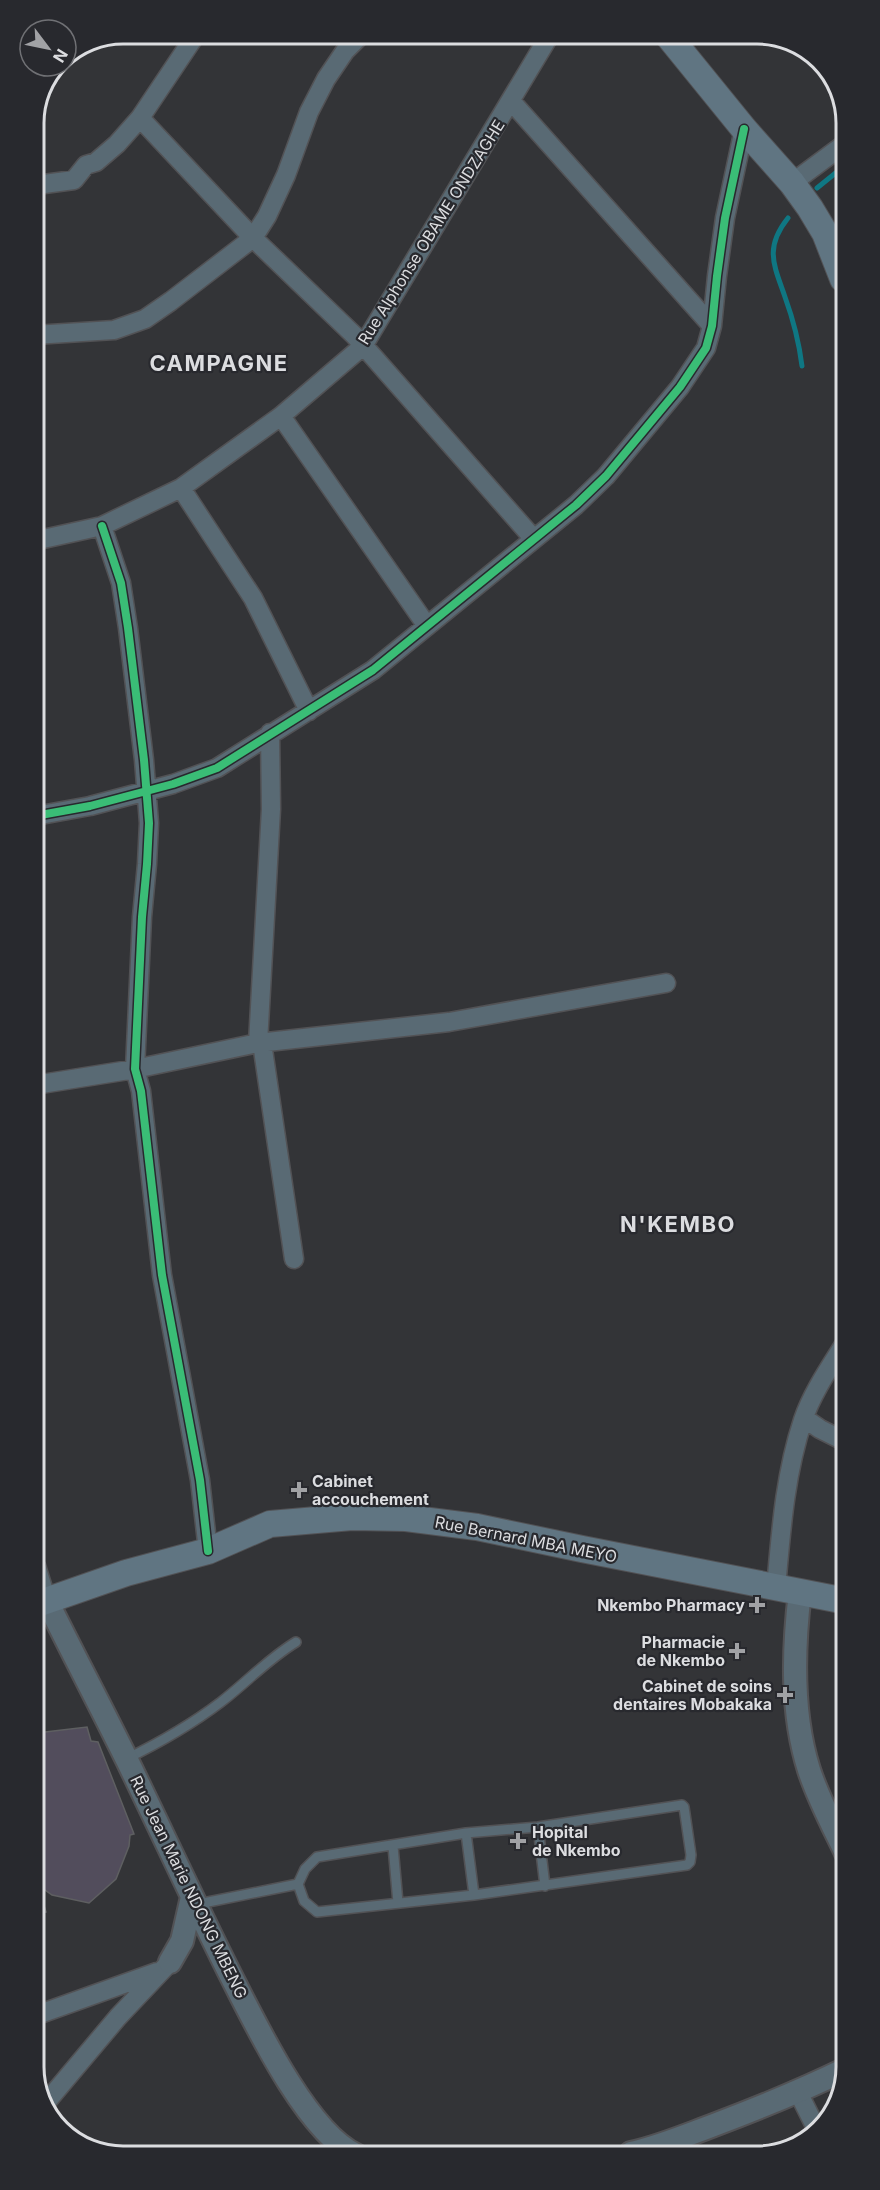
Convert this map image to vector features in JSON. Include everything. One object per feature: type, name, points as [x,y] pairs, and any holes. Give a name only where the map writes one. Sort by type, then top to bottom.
[{"type":"main road","points":[[683,44],[744,129],[834,235]]},
{"type":"main road","name":"Rue Bernard MBA MEYO","points":[[44,1601],[126,1574],[208,1551],[270,1524],[352,1517],[406,1518],[477,1527],[836,1599]]},
{"type":"street","points":[[44,182],[74,180],[86,165],[96,162],[112,149],[140,118],[190,44]]},
{"type":"street","points":[[44,334],[114,330],[145,319],[253,238],[272,206],[286,175],[309,112],[326,79],[352,44]]},
{"type":"street","name":"Rue Alphonse OBAME ONDZAGHE","points":[[44,539],[102,526],[181,489],[281,416],[363,346],[545,44]]},
{"type":"street","points":[[511,101],[712,326]]},
{"type":"street","points":[[140,118],[253,238],[326,307],[363,346],[533,538]]},
{"type":"street","points":[[44,814],[90,806],[146,791],[217,768],[373,670],[576,505],[606,476],[680,387],[706,348],[712,326],[725,218],[744,129]]},
{"type":"street","points":[[792,183],[836,150]]},
{"type":"street","points":[[281,416],[427,626]]},
{"type":"street","points":[[181,489],[253,598],[309,711]]},
{"type":"street","points":[[102,526],[121,583],[128,627],[149,823],[135,1069],[141,1090],[162,1275],[200,1480],[208,1551]]},
{"type":"street","points":[[270,733],[271,809],[260,1043],[294,1259]]},
{"type":"street","points":[[44,1084],[135,1069],[260,1043],[449,1022],[666,983]]},
{"type":"street","points":[[836,1357],[804,1418],[788,1479],[788,1590],[802,1739],[809,1770],[836,1831]]},
{"type":"street","points":[[804,1418],[836,1437]]},
{"type":"street","name":"Rue Jean Marie NDONG MBENG","points":[[44,1606],[126,1759],[194,1901],[279,2066],[312,2115],[341,2146]]},
{"type":"street","points":[[44,2013],[166,1966],[182,1941],[194,1901]]},
{"type":"street","points":[[50,2098],[118,2017],[179,1955],[202,1950],[225,1962]]},
{"type":"street","points":[[653,2146],[798,2092],[836,2074]]},
{"type":"street","points":[[798,2092],[813,2122]]},
{"type":"lane","points":[[126,1759],[154,1745],[219,1703],[275,1654],[296,1642]]},
{"type":"lane","points":[[682,1805],[691,1855],[690,1862],[687,1864],[474,1895],[317,1912],[304,1901],[298,1884],[305,1869],[317,1857],[466,1833],[538,1827],[682,1805]]},
{"type":"lane","points":[[538,1827],[545,1886]]},
{"type":"lane","points":[[466,1833],[474,1895]]},
{"type":"lane","points":[[393,1846],[398,1904]]},
{"type":"lane","points":[[194,1901],[298,1884]]},
{"type":"building","points":[[87,1727],[91,1741],[98,1742],[134,1834],[130,1835],[129,1846],[116,1879],[89,1903],[52,1895],[44,1889],[44,1732]]},
{"type":"waterway","points":[[817,188],[836,173]]},
{"type":"waterway","points":[[788,218],[776,238],[773,257],[795,331],[802,366]]},
{"type":"cycle path","points":[[44,814],[90,806],[173,784],[217,768],[373,670],[576,505],[606,476],[680,387],[706,348],[712,326],[725,218],[744,129]]},
{"type":"cycle path","points":[[102,526],[121,583],[144,760],[149,823],[135,1069],[141,1091],[162,1275],[200,1480],[208,1551]]},
{"type":"place","name":"Cabinet accouchement","points":[[299,1490]]},
{"type":"place","name":"Nkembo Pharmacy","points":[[757,1605]]},
{"type":"place","name":"Pharmacie de Nkembo","points":[[737,1651]]},
{"type":"place","name":"Cabinet de soins dentaires Mobakaka","points":[[785,1695]]},
{"type":"place","name":"Hopital de Nkembo","points":[[518,1841]]},
{"type":"district","name":"CAMPAGNE","points":[[219,363]]},
{"type":"district","name":"N'KEMBO","points":[[678,1224]]}]
